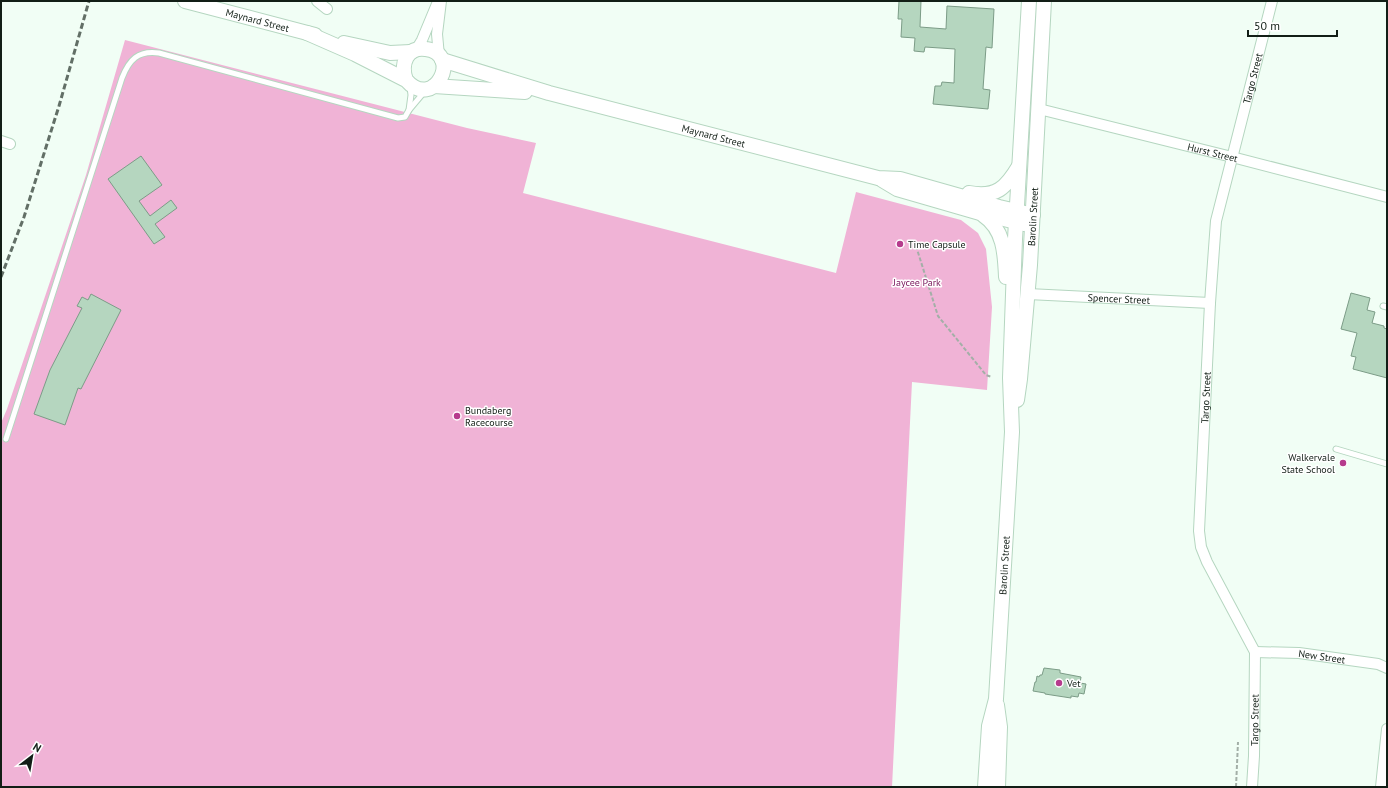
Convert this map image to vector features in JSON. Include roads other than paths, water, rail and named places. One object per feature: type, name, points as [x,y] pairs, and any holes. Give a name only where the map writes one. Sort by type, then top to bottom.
[{"type":"main road","name":"Maynard Street","points":[[185,1],[390,53],[413,51]]},
{"type":"main road","name":"Barolin Street","points":[[1012,432],[1010,378],[1016,217],[1030,1]]},
{"type":"main road","name":"Barolin Street","points":[[985,787],[989,726],[996,699],[1012,432],[1020,379],[1028,294],[1044,1]]},
{"type":"main road","name":"Maynard Street","points":[[307,33],[355,54],[408,82]]},
{"type":"main road","points":[[428,49],[440,58],[444,67],[443,74],[440,81],[431,88],[418,88],[408,82],[403,73],[403,65],[406,58],[413,51],[428,49]]},
{"type":"main road","name":"Maynard Street","points":[[440,58],[454,65],[549,93],[878,178],[900,179],[932,188],[1016,217],[1033,221]]},
{"type":"main road","name":"Maynard Street","points":[[431,88],[549,93]]},
{"type":"main road","points":[[932,188],[962,191],[978,195],[992,193],[1004,187],[1019,166]]},
{"type":"main road","name":"Maynard Street","points":[[878,178],[897,189],[980,213],[1016,217]]},
{"type":"main road","points":[[980,213],[998,229],[1004,251],[1006,311],[1011,351]]},
{"type":"main road","name":"Barolin Street","points":[[996,699],[1000,727],[998,787]]},
{"type":"street","points":[[317,1],[327,9]]},
{"type":"street","points":[[413,51],[426,31],[440,1]]},
{"type":"street","points":[[440,1],[437,34],[437,44],[440,58]]},
{"type":"street","name":"Targo Street","points":[[1252,787],[1254,756],[1255,652],[1200,547],[1200,531],[1210,303],[1216,221],[1272,1]]},
{"type":"street","name":"Hurst Street","points":[[1039,109],[1387,197]]},
{"type":"street","name":"Spencer Street","points":[[1028,294],[1210,303]]},
{"type":"street","name":"New Street","points":[[1255,652],[1299,653],[1378,664],[1387,668]]},
{"type":"street","points":[[1380,787],[1387,729]]},
{"type":"lane","points":[[6,439],[122,78],[125,70],[135,58],[142,53],[159,53],[398,118],[405,117],[409,110],[431,88]]},
{"type":"lane","points":[[408,82],[410,95],[409,110]]},
{"type":"lane","points":[[1336,449],[1387,464]]},
{"type":"railway","points":[[1,277],[24,217],[59,106],[89,1]]},
{"type":"place","name":"Time Capsule","points":[[900,244]]},
{"type":"place","name":"Bundaberg Racecourse","points":[[457,416]]},
{"type":"place","name":"Walkervale State School","points":[[1343,463]]},
{"type":"place","name":"Vet","points":[[1059,683]]},
{"type":"park label","name":"Jaycee Park","points":[[917,282]]}]
